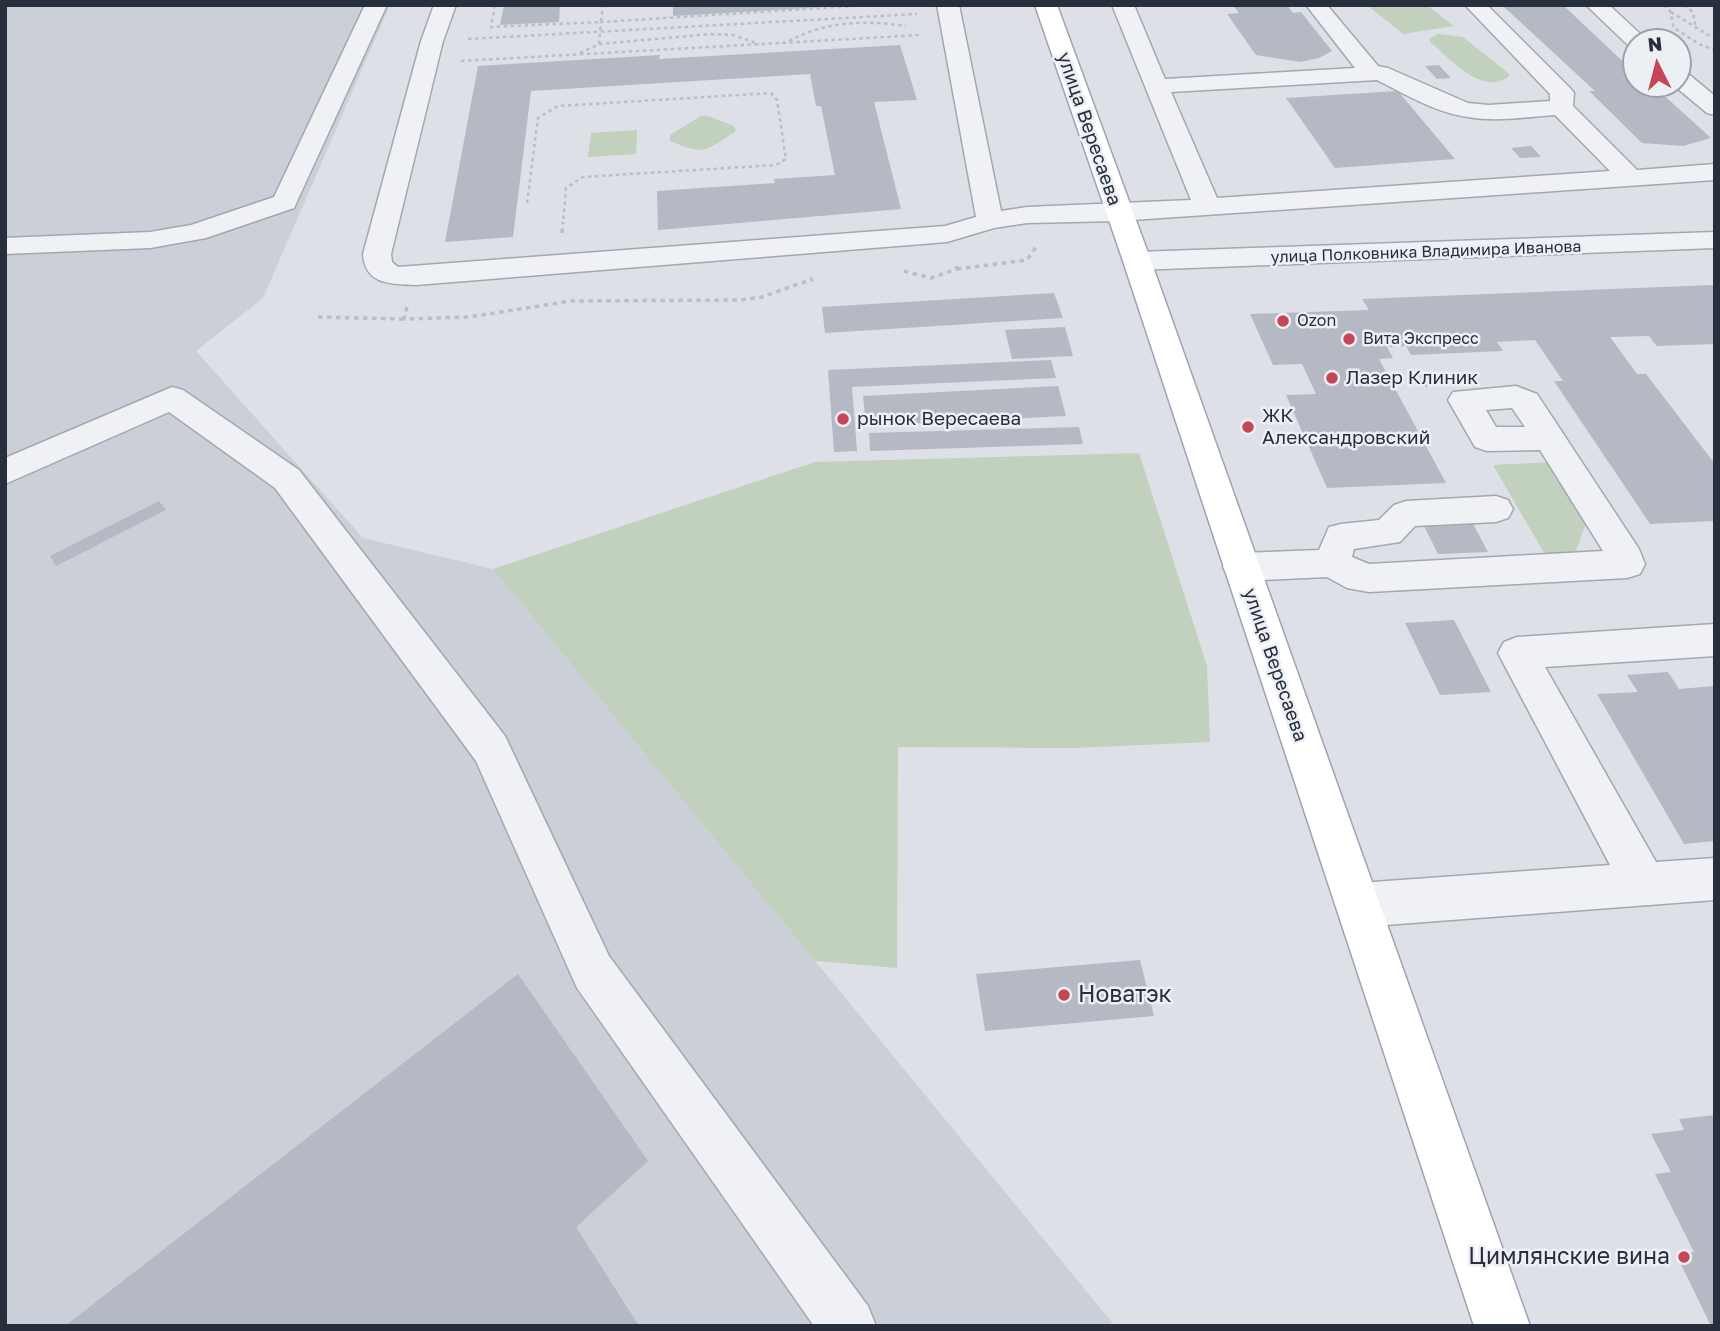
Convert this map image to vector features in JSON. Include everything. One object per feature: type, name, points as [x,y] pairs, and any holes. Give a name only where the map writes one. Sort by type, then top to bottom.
[{"type":"main road","name":"улица Вересаева","points":[[1046,5],[1137,261],[1502,1326]]},
{"type":"lane","points":[[5,246],[150,240],[196,232],[285,202],[376,5]]},
{"type":"lane","points":[[445,5],[429,52],[377,254],[378,266],[391,275],[416,276],[947,234],[990,221],[1027,215],[1118,213],[1715,172]]},
{"type":"lane","points":[[1123,5],[1207,207]]},
{"type":"lane","points":[[1316,5],[1371,73]]},
{"type":"lane","points":[[1475,5],[1562,93],[1561,107],[1631,178]]},
{"type":"lane","points":[[1596,5],[1622,28]]},
{"type":"lane","points":[[950,17],[990,221]]},
{"type":"lane","points":[[1157,86],[1371,73],[1388,76],[1449,105],[1466,110],[1488,112],[1561,107]]},
{"type":"lane","points":[[1692,88],[1715,108]]},
{"type":"lane","name":"улица Полковника Владимира Иванова","points":[[1137,261],[1715,240]]},
{"type":"lane","points":[[5,472],[172,398],[287,479],[491,749],[593,972],[848,1326]]},
{"type":"lane","points":[[1241,567],[1332,563],[1360,578],[1369,578],[1627,564],[1549,438]]},
{"type":"lane","points":[[1332,563],[1342,537],[1388,533],[1406,514],[1496,509]]},
{"type":"lane","points":[[1643,884],[1517,653],[1715,640]]},
{"type":"lane","points":[[1359,905],[1715,879]]},
{"type":"path","points":[[495,5],[491,27],[870,5]]},
{"type":"path","points":[[599,44],[603,5]]},
{"type":"path","points":[[1664,5],[1696,29],[1715,39]]},
{"type":"path","points":[[1684,5],[1693,12],[1696,29]]},
{"type":"path","points":[[1670,11],[1674,28],[1699,44],[1715,50]]},
{"type":"path","points":[[684,17],[684,27]]},
{"type":"path","points":[[429,52],[601,31],[950,17]]},
{"type":"path","points":[[429,52],[578,54],[785,43],[950,17]]},
{"type":"path","points":[[785,43],[815,29],[849,22],[883,22],[906,26]]},
{"type":"path","points":[[578,54],[599,44],[720,34],[745,37],[760,44]]},
{"type":"path","points":[[527,203],[538,118],[558,106],[771,93],[777,100],[786,159],[776,164],[583,177],[566,188],[560,265]]},
{"type":"path","points":[[900,270],[931,278],[957,269],[1027,260],[1036,248],[1027,215]]},
{"type":"path","points":[[953,255],[957,269]]},
{"type":"path","points":[[404,318],[416,276]]},
{"type":"path","points":[[318,317],[469,317],[571,301],[741,300],[762,297],[823,277]]},
{"type":"shaded area","points":[[5,5],[390,5],[263,298],[196,351],[363,538],[493,569],[1115,1326],[5,1326]]},
{"type":"green space","points":[[1367,5],[1427,5],[1454,26],[1403,34]]},
{"type":"green space","points":[[1439,34],[1463,37],[1509,74],[1508,77],[1498,82],[1487,82],[1466,73],[1430,42],[1430,38]]},
{"type":"green space","points":[[701,116],[734,126],[736,131],[711,147],[698,150],[670,141],[670,135]]},
{"type":"green space","points":[[637,130],[636,154],[588,157],[591,133]]},
{"type":"green space","points":[[1139,453],[1207,666],[1210,742],[1074,748],[898,747],[897,968],[815,961],[493,569],[815,462]]},
{"type":"green space","points":[[1551,462],[1587,520],[1574,556],[1547,558],[1493,465]]},
{"type":"building","points":[[504,5],[560,5],[559,22],[500,25]]},
{"type":"building","points":[[673,5],[826,5],[826,7],[673,16]]},
{"type":"building","points":[[1233,5],[1287,5],[1293,13],[1301,12],[1332,51],[1319,58],[1300,62],[1256,55],[1227,14],[1239,13]]},
{"type":"building","points":[[1502,5],[1563,5],[1622,61],[1622,98],[1667,98],[1711,138],[1683,146],[1642,143],[1589,91],[1595,91]]},
{"type":"building","points":[[900,45],[917,100],[874,102],[901,209],[658,230],[657,191],[775,183],[774,179],[835,175],[821,106],[816,106],[810,74],[531,91],[513,237],[445,242],[478,66]]},
{"type":"building","points":[[1439,65],[1451,78],[1437,79],[1425,66]]},
{"type":"building","points":[[1398,91],[1455,159],[1335,168],[1286,98]]},
{"type":"building","points":[[1531,146],[1541,157],[1520,158],[1511,148]]},
{"type":"building","points":[[1712,285],[1715,288],[1715,344],[1657,346],[1649,336],[1610,337],[1637,374],[1646,374],[1715,464],[1715,521],[1650,524],[1554,381],[1563,381],[1535,340],[1497,342],[1503,351],[1411,355],[1406,346],[1387,347],[1393,358],[1379,359],[1446,483],[1327,488],[1286,395],[1316,394],[1302,364],[1273,365],[1250,314],[1369,310],[1362,299]]},
{"type":"building","points":[[1054,293],[1063,318],[825,333],[822,307]]},
{"type":"building","points":[[1065,327],[1073,356],[1012,359],[1005,330]]},
{"type":"building","name":"рынок Вересаева","points":[[1051,360],[1056,378],[852,387],[857,451],[834,452],[828,370]]},
{"type":"building","points":[[1058,386],[1066,416],[866,426],[863,396]]},
{"type":"building","name":"рынок Вересаева","points":[[1079,427],[1083,444],[870,451],[869,433]]},
{"type":"building","points":[[159,501],[166,510],[56,566],[50,556]]},
{"type":"building","points":[[1469,516],[1488,552],[1438,554],[1420,518]]},
{"type":"building","points":[[1454,620],[1491,692],[1440,695],[1405,623]]},
{"type":"building","points":[[1668,672],[1679,689],[1715,686],[1715,841],[1684,844],[1597,694],[1638,692],[1627,675]]},
{"type":"building","name":"Новатэк","points":[[1140,960],[1154,1016],[985,1031],[976,974]]},
{"type":"building","points":[[518,974],[648,1161],[576,1227],[639,1326],[65,1326]]},
{"type":"building","points":[[1715,1115],[1715,1326],[1711,1326],[1676,1254],[1694,1252],[1655,1174],[1671,1172],[1651,1134],[1684,1130],[1679,1119]]},
{"type":"place","name":"Ozon","points":[[1283,321]]},
{"type":"place","name":"Вита Экспресс","points":[[1349,339]]},
{"type":"place","name":"Лазер Клиник","points":[[1332,378]]},
{"type":"place","name":"рынок Вересаева","points":[[843,419]]},
{"type":"place","name":"ЖК Александровский","points":[[1248,427]]},
{"type":"place","name":"Новатэк","points":[[1064,995]]},
{"type":"place","name":"Цимлянские вина","points":[[1684,1257]]}]
